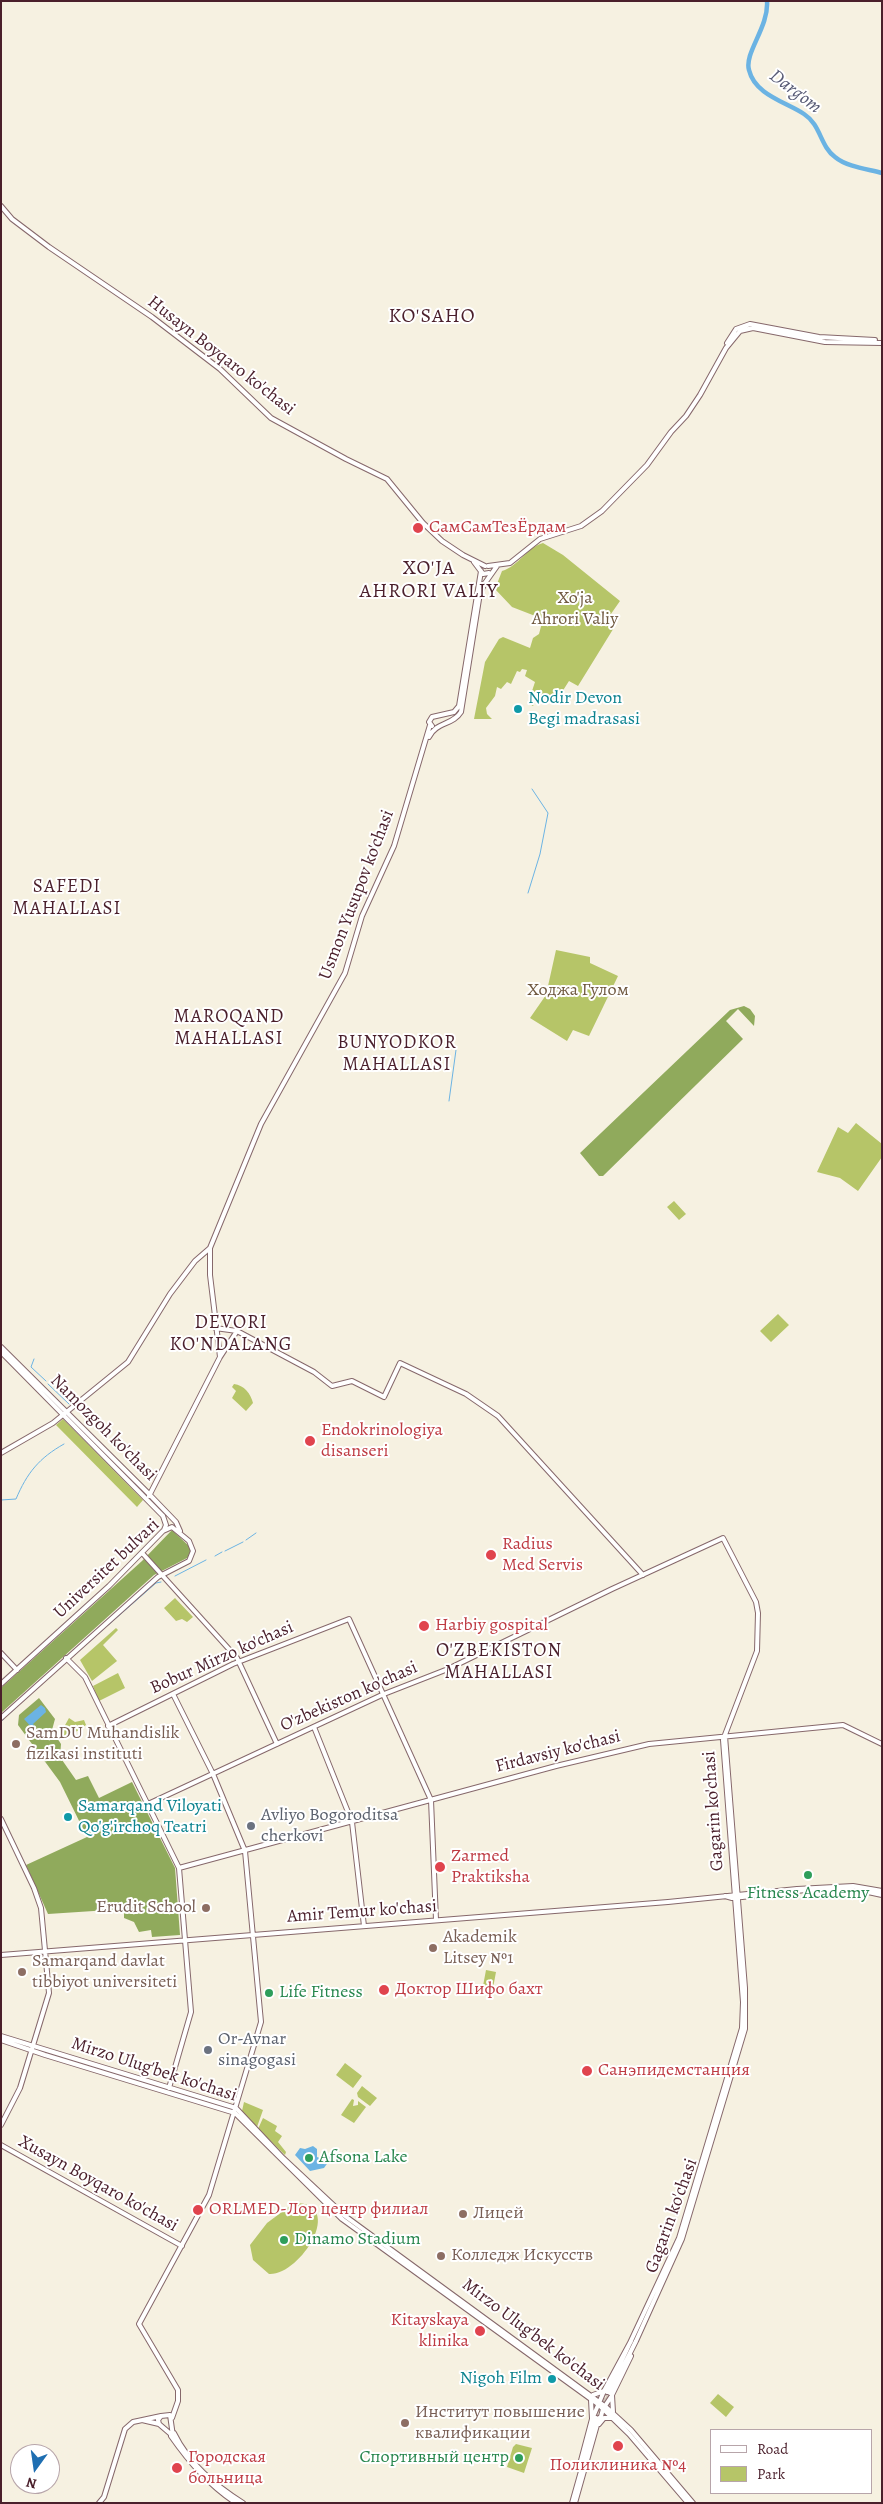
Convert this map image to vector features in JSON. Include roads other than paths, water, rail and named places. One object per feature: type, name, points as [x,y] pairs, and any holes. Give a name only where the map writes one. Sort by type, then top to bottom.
[{"type":"main road","name":"Husayn Boyqaro ko'chasi","points":[[1,206],[12,219],[48,246],[152,317],[220,369],[271,418],[392,482],[435,535],[451,548],[472,560]]},
{"type":"main road","points":[[472,560],[486,566],[497,566],[514,561],[540,539],[581,526],[602,511],[647,465],[671,432],[686,416],[700,396],[726,348],[731,334],[736,329],[750,324],[819,339],[882,342]]},
{"type":"main road","points":[[472,560],[484,575],[489,573]]},
{"type":"main road","points":[[438,726],[440,720],[436,716],[454,712],[459,706],[481,570],[486,566]]},
{"type":"main road","points":[[486,566],[489,573]]},
{"type":"main road","points":[[430,725],[438,726],[454,720],[461,712],[476,615],[484,583],[489,573],[497,566]]},
{"type":"main road","points":[[484,583],[497,566]]},
{"type":"main road","name":"Usmon Yusupov ko'chasi","points":[[210,1248],[249,1152],[270,1107],[345,973],[362,916],[394,846],[423,750],[430,718],[436,716]]},
{"type":"main road","name":"Usmon Yusupov ko'chasi","points":[[423,750],[430,734],[438,726]]},
{"type":"main road","points":[[210,1248],[220,1357]]},
{"type":"main road","points":[[1,1453],[42,1431],[128,1362],[170,1294],[194,1261],[210,1248]]},
{"type":"main road","points":[[216,1328],[238,1331],[314,1372],[332,1386],[352,1381],[384,1397],[400,1363],[466,1394],[498,1416],[642,1575]]},
{"type":"main road","points":[[146,1499],[160,1476],[220,1357],[238,1331]]},
{"type":"main road","name":"Namozgoh ko'chasi","points":[[1,1347],[65,1414]]},
{"type":"main road","name":"Namozgoh ko'chasi","points":[[1,1352],[150,1495],[176,1522],[180,1532]]},
{"type":"main road","name":"Namozgoh ko'chasi","points":[[104,1452],[163,1516],[166,1525],[163,1531]]},
{"type":"main road","name":"Universitet bulvari","points":[[1,1684],[143,1554],[163,1531],[172,1527],[180,1532],[190,1543],[193,1554],[189,1561],[162,1574],[1,1718]]},
{"type":"main road","name":"O'zbekiston ko'chasi","points":[[148,1805],[212,1772],[384,1694],[448,1669],[723,1538]]},
{"type":"main road","name":"Gagarin ko'chasi","points":[[608,2393],[635,2340],[679,2238],[742,2028],[743,2013],[736,1896],[723,1740],[757,1652],[759,1641],[756,1602],[723,1538]]},
{"type":"main road","points":[[143,1554],[240,1662],[276,1744]]},
{"type":"main road","name":"Bobur Mirzo ko'chasi","points":[[108,1726],[240,1662],[349,1619],[384,1694]]},
{"type":"main road","points":[[1,1653],[17,1670]]},
{"type":"main road","points":[[66,1658],[85,1677],[179,1868],[191,2012],[169,2090]]},
{"type":"main road","points":[[173,1694],[212,1772],[245,1851],[261,2022],[210,2195],[139,2324],[176,2386],[179,2396],[172,2418],[172,2435],[178,2446],[212,2486],[236,2503]]},
{"type":"main road","points":[[384,1694],[431,1800],[436,1920]]},
{"type":"main road","name":"Firdavsiy ko'chasi","points":[[245,1851],[618,1750],[649,1744],[842,1725],[882,1744]]},
{"type":"main road","points":[[314,1727],[352,1822],[364,1926]]},
{"type":"main road","points":[[1,1819],[34,1888],[41,1908],[49,1996],[18,2094],[1,2125]]},
{"type":"main road","points":[[179,1868],[245,1851]]},
{"type":"main road","name":"Amir Temur ko'chasi","points":[[1,1955],[736,1896],[838,1886],[865,1887],[882,1893]]},
{"type":"main road","name":"Mirzo Ulug'bek ko'chasi","points":[[1,2038],[236,2110],[342,2219],[604,2407],[694,2503]]},
{"type":"main road","name":"Xusayn Boyqaro ko'chasi","points":[[1,2145],[182,2246]]},
{"type":"main road","points":[[597,2419],[592,2398],[608,2393]]},
{"type":"main road","points":[[573,2503],[600,2404],[608,2393]]},
{"type":"main road","points":[[597,2419],[604,2407],[608,2393]]},
{"type":"main road","points":[[597,2419],[614,2416],[608,2393]]},
{"type":"main road","points":[[99,2503],[104,2497],[125,2429],[133,2422],[167,2414],[175,2408]]},
{"type":"main road","points":[[167,2414],[172,2418]]},
{"type":"main road","points":[[159,2424],[158,2420],[161,2416]]},
{"type":"main road","name":"Mirzo Ulug'bek ko'chasi","points":[[614,2416],[688,2503]]},
{"type":"main road","points":[[140,2420],[159,2424],[172,2435],[214,2484],[243,2503]]},
{"type":"water","points":[[41,1705],[45,1708],[46,1712],[33,1724],[36,1728],[34,1730],[24,1719]]},
{"type":"water","name":"Afsona Lake","points":[[313,2146],[317,2149],[317,2157],[322,2159],[327,2155],[331,2158],[324,2168],[310,2171],[295,2155],[300,2148],[305,2149]]},
{"type":"waterway","name":"Darg'om","points":[[767,1],[767,11],[748,63],[752,79],[764,92],[810,119],[826,147],[835,157],[851,165],[882,173]]},
{"type":"waterway","points":[[528,893],[540,854],[548,813],[532,789]]},
{"type":"waterway","points":[[449,1101],[456,1050]]},
{"type":"waterway","points":[[34,1359],[31,1367],[46,1381]]},
{"type":"waterway","points":[[48,1384],[69,1404]]},
{"type":"waterway","points":[[1,1500],[16,1499],[29,1474],[35,1467],[55,1449],[64,1444]]},
{"type":"waterway","points":[[246,1540],[256,1533]]},
{"type":"waterway","points":[[225,1551],[243,1542]]},
{"type":"waterway","points":[[215,1556],[222,1552]]},
{"type":"waterway","points":[[175,1576],[206,1560]]},
{"type":"waterway","points":[[74,1655],[156,1583],[161,1582]]},
{"type":"waterway","points":[[9,1714],[46,1680]]},
{"type":"tunnel","points":[[596,2418],[607,2392]]},
{"type":"tunnel","points":[[604,2405],[610,2393]]},
{"type":"place","name":"СамСамТезЁрдам","points":[[418,528]]},
{"type":"place","name":"Nodir Devon Begi madrasasi","points":[[518,709]]},
{"type":"place","name":"Endokrinologiya disanseri","points":[[310,1441]]},
{"type":"place","name":"Radius Med Servis","points":[[491,1555]]},
{"type":"place","name":"Harbiy gospital","points":[[424,1626]]},
{"type":"place","name":"SamDU Muhandislik fizikasi instituti","points":[[16,1744]]},
{"type":"place","name":"Samarqand Viloyati Qo'g'irchoq Teatri","points":[[68,1817]]},
{"type":"place","name":"Avliyo Bogoroditsa cherkovi","points":[[251,1826]]},
{"type":"place","name":"Zarmed Praktiksha","points":[[440,1867]]},
{"type":"place","name":"Fitness Academy","points":[[808,1875]]},
{"type":"place","name":"Erudit School","points":[[206,1908]]},
{"type":"place","name":"Akademik Litsey №1","points":[[433,1948]]},
{"type":"place","name":"Samarqand davlat tibbiyot universiteti","points":[[22,1972]]},
{"type":"place","name":"Доктор Шифо бахт","points":[[384,1990]]},
{"type":"place","name":"Life Fitness","points":[[269,1993]]},
{"type":"place","name":"Or-Avnar sinagogasi","points":[[208,2050]]},
{"type":"place","name":"Санэпидемстанция","points":[[587,2071]]},
{"type":"place","name":"Afsona Lake","points":[[309,2158]]},
{"type":"place","name":"ORLMED-Лор центр филиал","points":[[198,2210]]},
{"type":"place","name":"Лицей","points":[[463,2214]]},
{"type":"place","name":"Dinamo Stadium","points":[[284,2240]]},
{"type":"place","name":"Колледж Искусств","points":[[441,2256]]},
{"type":"place","name":"Kitayskaya klinika","points":[[480,2331]]},
{"type":"place","name":"Nigoh Film","points":[[552,2379]]},
{"type":"place","name":"Институт повышение квалификации","points":[[405,2423]]},
{"type":"place","name":"Поликлиника №4","points":[[618,2446]]},
{"type":"place","name":"Спортивный центр","points":[[519,2458]]},
{"type":"place","name":"Городская больница","points":[[177,2468]]},
{"type":"district","name":"KO'SAHO","points":[[432,317]]},
{"type":"district","name":"XO'JA AHRORI VALIY","points":[[429,580]]},
{"type":"district","name":"SAFEDI MAHALLASI","points":[[67,898]]},
{"type":"district","name":"MAROQAND MAHALLASI","points":[[229,1028]]},
{"type":"district","name":"BUNYODKOR MAHALLASI","points":[[397,1054]]},
{"type":"district","name":"DEVORI KO'NDALANG","points":[[231,1334]]},
{"type":"district","name":"O'ZBEKISTON MAHALLASI","points":[[499,1662]]},
{"type":"park label","name":"Xo'ja Ahrori Valiy","points":[[575,609]]},
{"type":"park label","name":"Ходжа Гулом","points":[[578,991]]}]
